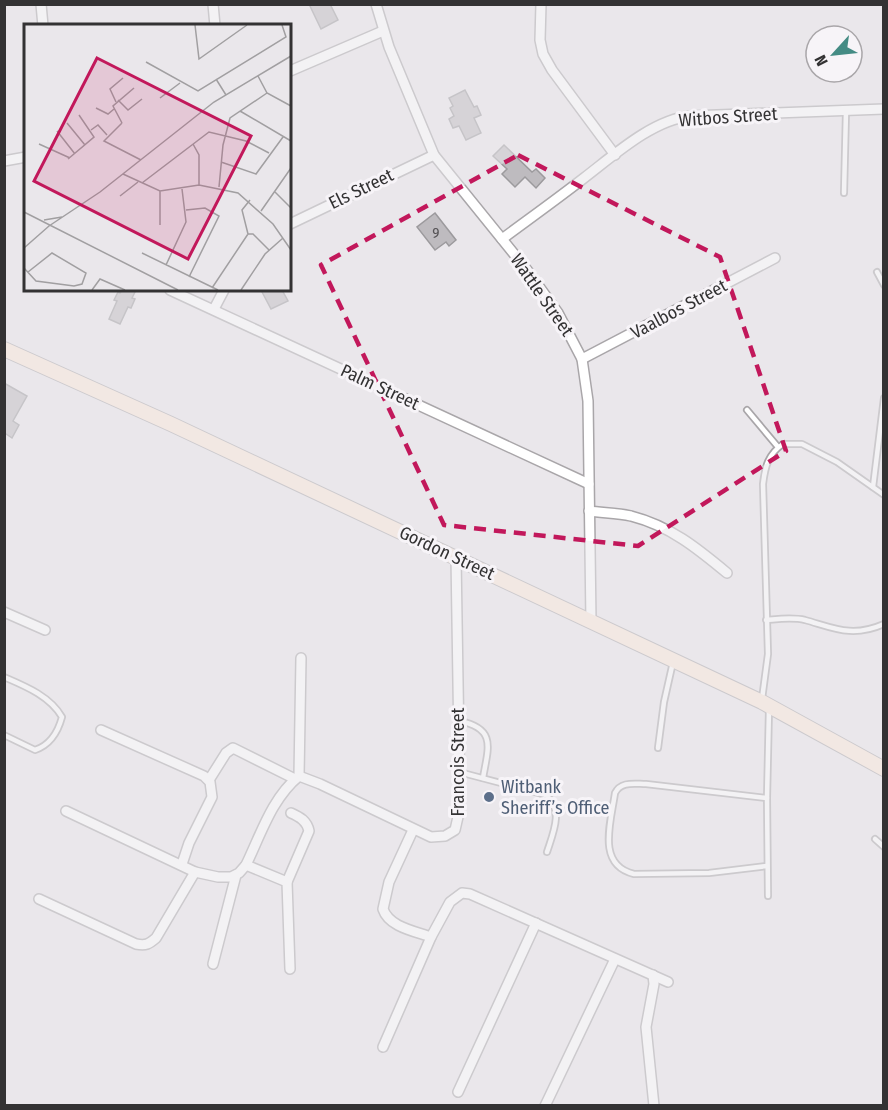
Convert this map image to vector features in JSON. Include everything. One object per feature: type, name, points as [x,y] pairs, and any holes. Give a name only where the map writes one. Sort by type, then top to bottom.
[{"type":"street","points":[[41,4],[43,24]]},
{"type":"street","points":[[213,4],[215,24]]},
{"type":"street","name":"Wattle Street","points":[[376,4],[383,31],[434,155],[558,313],[582,359],[588,401],[591,622]]},
{"type":"street","points":[[541,4],[540,40],[543,54],[552,70],[615,155]]},
{"type":"street","points":[[291,71],[383,31]]},
{"type":"street","name":"Witbos Street","points":[[502,239],[654,128],[681,117],[884,109]]},
{"type":"street","name":"Els Street","points":[[291,224],[434,155]]},
{"type":"street","points":[[4,160],[24,156]]},
{"type":"street","name":"Vaalbos Street","points":[[582,359],[775,258]]},
{"type":"street","name":"Palm Street","points":[[172,291],[589,484]]},
{"type":"street","points":[[214,309],[223,291]]},
{"type":"street","name":"Gordon Street","points":[[4,349],[456,557],[766,704],[884,769]]},
{"type":"street","points":[[589,511],[628,516],[666,529],[690,542],[727,573]]},
{"type":"street","name":"Francois Street","points":[[209,780],[226,753],[233,748],[297,778],[320,784],[413,830],[440,838],[452,834],[460,808],[456,557]]},
{"type":"street","points":[[4,612],[45,630]]},
{"type":"street","points":[[213,964],[236,875],[246,865],[276,801],[287,786],[297,778],[301,658]]},
{"type":"street","points":[[101,730],[209,780],[213,790],[212,797],[189,843],[182,864]]},
{"type":"street","points":[[66,811],[195,872],[218,877],[236,875]]},
{"type":"street","points":[[290,969],[287,882],[309,831],[301,817],[291,813]]},
{"type":"street","points":[[413,830],[389,882],[383,909],[390,921],[431,937]]},
{"type":"street","points":[[246,865],[287,882]]},
{"type":"street","points":[[39,899],[136,944],[144,945],[156,938],[195,872]]},
{"type":"street","points":[[383,1047],[431,937],[450,902],[462,893],[470,894],[668,982]]},
{"type":"street","points":[[458,1092],[537,923]]},
{"type":"street","points":[[545,1106],[615,959]]},
{"type":"street","points":[[652,975],[654,984],[646,1027],[654,1106]]},
{"type":"street","points":[[647,1106],[653,1095]]},
{"type":"lane","points":[[844,193],[846,111]]},
{"type":"lane","points":[[878,272],[884,285]]},
{"type":"lane","points":[[873,487],[884,398]]},
{"type":"lane","points":[[747,410],[778,447]]},
{"type":"lane","points":[[768,896],[765,466],[778,447],[790,443],[802,444],[837,462],[884,495]]},
{"type":"lane","points":[[766,620],[786,618],[803,620],[844,632],[884,624]]},
{"type":"lane","points":[[658,747],[664,702],[673,661]]},
{"type":"lane","points":[[4,677],[50,702],[62,717],[50,742],[39,750],[4,735]]},
{"type":"lane","points":[[458,720],[475,724],[487,736],[488,746],[483,778]]},
{"type":"lane","points":[[459,772],[546,795],[554,802],[556,813],[547,852]]},
{"type":"lane","points":[[767,798],[646,784],[626,784],[617,788],[615,793],[608,844],[610,856],[616,865],[624,872],[634,874],[709,873],[767,866]]},
{"type":"lane","points":[[875,839],[884,847]]},
{"type":"highlighted area","points":[[518,155],[720,257],[786,451],[638,546],[444,525],[321,265]]},
{"type":"building","points":[[309,4],[330,4],[338,20],[321,29]]},
{"type":"building","points":[[465,90],[481,115],[474,118],[481,133],[466,140],[459,126],[453,128],[449,119],[454,116],[449,98]]},
{"type":"building","points":[[504,145],[532,172],[536,169],[545,178],[536,188],[525,177],[515,187],[502,174],[507,169],[493,156]]},
{"type":"building","points":[[435,213],[456,240],[449,246],[446,242],[435,250],[417,227]]},
{"type":"building","points":[[121,291],[136,291],[131,308],[128,307],[120,324],[109,319],[117,301],[114,300],[118,292]]},
{"type":"building","points":[[262,291],[283,291],[288,301],[271,309]]},
{"type":"building","points":[[4,383],[27,396],[13,421],[19,425],[12,438],[6,434],[4,436]]},
{"type":"place","name":"Witbank Sheriff’s Office","points":[[489,797]]}]
